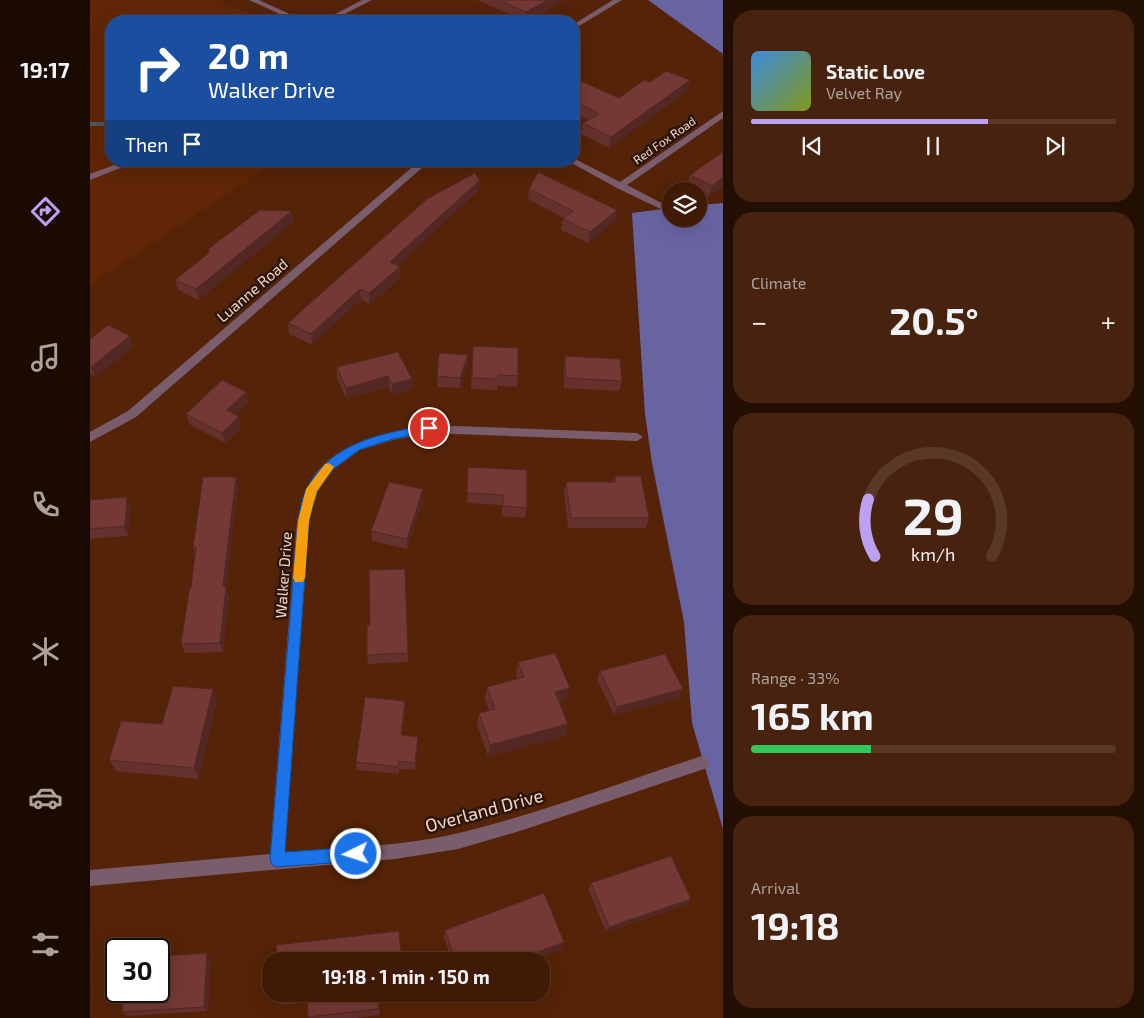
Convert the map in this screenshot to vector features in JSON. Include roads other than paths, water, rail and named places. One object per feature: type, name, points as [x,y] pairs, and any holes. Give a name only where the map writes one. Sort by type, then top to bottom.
[{"type":"street","points":[[253,0],[287,15]]},
{"type":"street","points":[[338,15],[368,0]]},
{"type":"street","points":[[580,23],[618,0]]},
{"type":"street","name":"Red Fox Road","points":[[620,186],[723,114]]},
{"type":"street","points":[[580,165],[662,207]]},
{"type":"street","points":[[90,178],[118,167]]},
{"type":"street","name":"Luanne Road","points":[[90,438],[132,414],[418,167]]},
{"type":"street","name":"Walker Drive","points":[[277,860],[303,521],[312,489],[330,466],[356,447],[429,428],[637,437]]},
{"type":"street","name":"Overland Drive","points":[[90,878],[395,851],[458,841],[523,822],[702,763]]},
{"type":"waterway","points":[[90,124],[105,124]]}]
